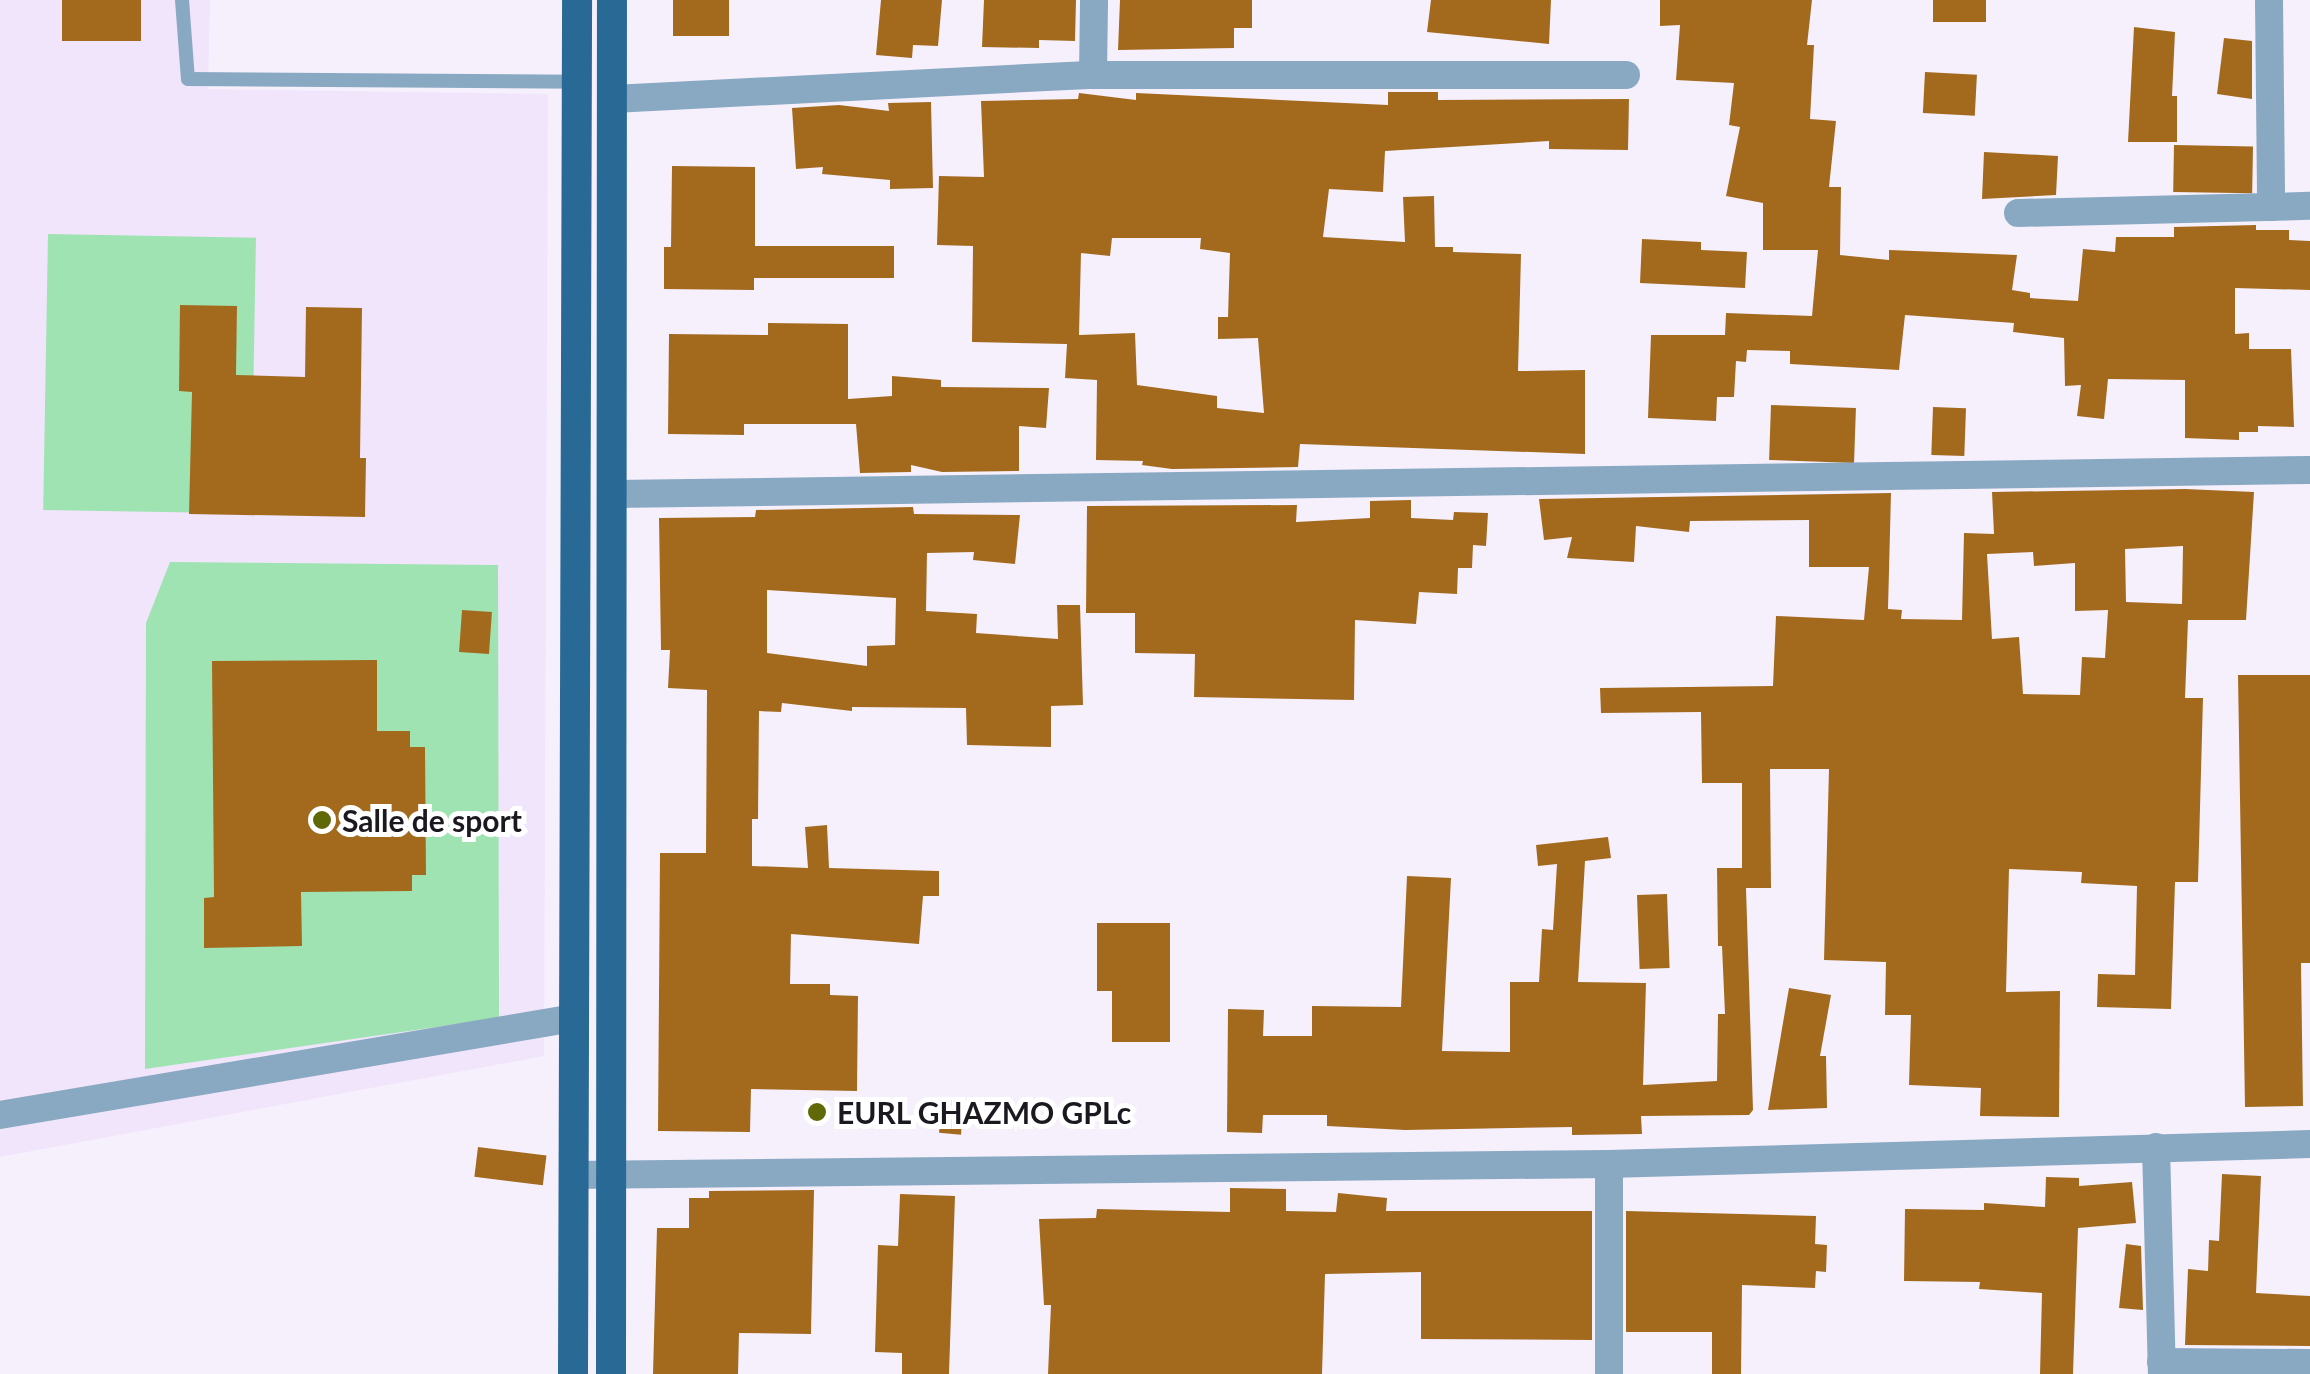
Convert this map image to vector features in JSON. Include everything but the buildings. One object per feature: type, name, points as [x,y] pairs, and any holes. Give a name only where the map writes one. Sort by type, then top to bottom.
[{"type":"main road","points":[[572,1374],[572,448],[577,0]]},
{"type":"main road","points":[[612,0],[612,1374]]},
{"type":"street","points":[[1093,74],[1094,0]]},
{"type":"street","points":[[2270,0],[2271,206]]},
{"type":"street","points":[[613,98],[1093,74],[1626,75]]},
{"type":"street","points":[[2018,213],[2310,206]]},
{"type":"street","points":[[614,494],[2310,470]]},
{"type":"street","points":[[0,1115],[574,1018]]},
{"type":"street","points":[[573,1175],[1608,1164],[2310,1144]]},
{"type":"street","points":[[2156,1147],[2161,1368],[2310,1362]]},
{"type":"street","points":[[1608,1164],[1609,1374]]},
{"type":"lane","points":[[182,0],[188,79],[578,82]]},
{"type":"shaded area","points":[[0,0],[210,0],[208,89],[548,94],[544,1056],[0,1157]]},
{"type":"green space","points":[[48,234],[256,238],[251,514],[43,510]]},
{"type":"green space","name":"Salle de sport","points":[[170,562],[498,565],[499,1018],[145,1069],[146,623]]},
{"type":"place","name":"Salle de sport","points":[[322,820]]},
{"type":"place","name":"EURL GHAZMO GPLc","points":[[817,1112]]}]
